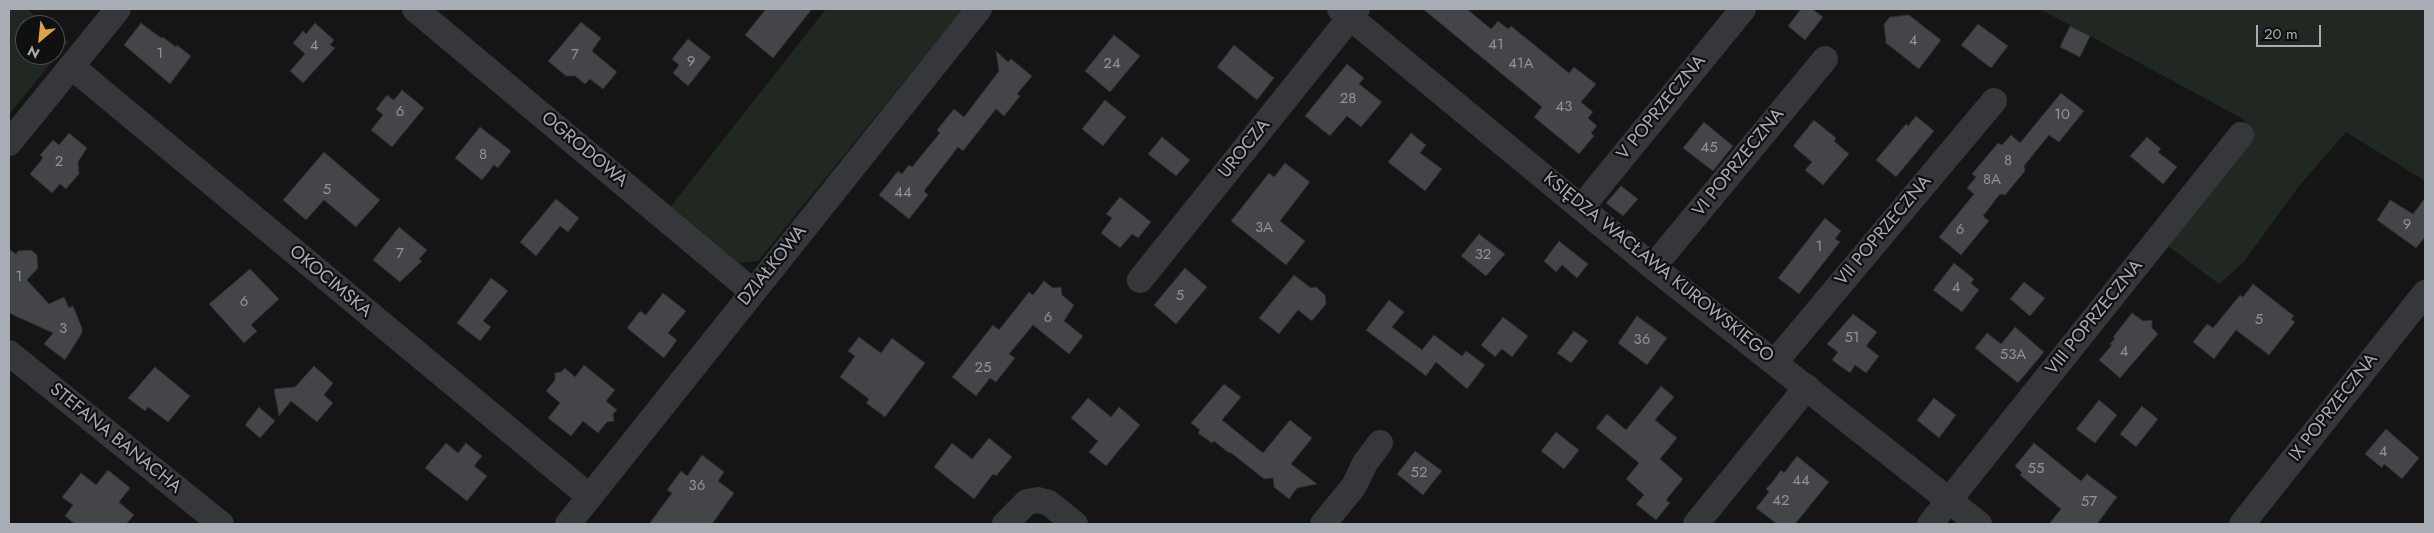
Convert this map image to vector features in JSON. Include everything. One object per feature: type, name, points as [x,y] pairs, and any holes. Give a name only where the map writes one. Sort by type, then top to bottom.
[{"type":"street","points":[[9,143],[118,9]]},
{"type":"street","name":"OGRODOWA","points":[[415,9],[752,292]]},
{"type":"street","name":"DZIAŁKOWA","points":[[568,524],[979,9]]},
{"type":"street","name":"V POPRZECZNA","points":[[1581,208],[1743,9]]},
{"type":"street","name":"KSIĘDZA WACŁAWA KUROWSKIEGO","points":[[1349,12],[1581,208],[1978,524]]},
{"type":"street","name":"UROCZA","points":[[1140,280],[1349,12]]},
{"type":"street","name":"VI POPRZECZNA","points":[[1654,267],[1825,59]]},
{"type":"street","name":"OKOCIMSKA","points":[[71,66],[590,497]]},
{"type":"street","name":"VII POPRZECZNA","points":[[1775,362],[1994,101]]},
{"type":"street","name":"VIII POPRZECZNA","points":[[1930,524],[2241,135]]},
{"type":"street","name":"IX POPRZECZNA","points":[[2242,524],[2425,292]]},
{"type":"street","name":"STEFANA BANACHA","points":[[9,353],[221,524]]},
{"type":"street","points":[[1696,524],[1807,387]]},
{"type":"street","points":[[1324,524],[1354,486],[1365,463],[1380,443]]},
{"type":"street","points":[[1005,524],[1027,502],[1038,500],[1049,503],[1075,524]]},
{"type":"shaded area","points":[[9,9],[27,9],[34,15],[15,15],[15,65],[49,65],[10,113]]},
{"type":"shaded area","points":[[826,9],[963,9],[758,261],[739,263],[671,206]]},
{"type":"shaded area","points":[[2040,9],[2425,9],[2425,181],[2346,132],[2299,186],[2243,263],[2219,284],[2163,242],[2253,131],[2243,119]]},
{"type":"building","points":[[766,9],[812,9],[773,58],[745,35]]},
{"type":"building","points":[[1423,9],[1467,9],[1491,29],[1498,21],[1508,29],[1511,26],[1569,73],[1574,67],[1596,84],[1581,102],[1593,112],[1588,118],[1597,126],[1591,133],[1594,136],[1579,154],[1534,117],[1542,107]]},
{"type":"building","points":[[1801,9],[1812,9],[1823,17],[1805,40],[1788,26]]},
{"type":"building","points":[[1909,15],[1941,40],[1919,69],[1886,43],[1884,24],[1890,17]]},
{"type":"building","points":[[581,22],[601,38],[592,51],[617,72],[603,89],[590,79],[585,84],[575,76],[566,76],[548,61]]},
{"type":"building","points":[[141,23],[161,38],[163,37],[176,47],[177,45],[191,56],[170,84],[124,45]]},
{"type":"building","points":[[315,23],[334,40],[330,45],[335,48],[303,83],[290,71],[305,54],[293,43],[303,31],[306,34]]},
{"type":"building","points":[[1978,24],[2008,46],[1991,68],[1961,45]]},
{"type":"building","points":[[2070,26],[2090,36],[2080,57],[2060,47]]},
{"type":"building","points":[[1114,35],[1140,56],[1110,92],[1085,71]]},
{"type":"building","points":[[688,39],[711,57],[688,86],[673,73],[679,65],[672,59]]},
{"type":"building","points":[[1234,45],[1274,78],[1257,100],[1217,67]]},
{"type":"building","points":[[996,51],[1008,62],[1011,59],[1032,76],[1017,94],[1020,96],[1004,116],[996,109],[963,151],[958,147],[924,191],[928,195],[909,219],[879,195],[898,171],[902,174],[909,165],[912,167],[940,133],[937,130],[954,109],[964,117],[999,71]]},
{"type":"building","points":[[1347,64],[1364,78],[1359,84],[1382,102],[1361,127],[1347,116],[1330,136],[1305,116]]},
{"type":"building","points":[[402,90],[424,108],[392,147],[371,130],[383,115],[376,109],[387,95],[394,100]]},
{"type":"building","points":[[2061,93],[2084,111],[2059,142],[2049,135],[2024,166],[2025,171],[2005,195],[2000,194],[1983,216],[1989,221],[1961,255],[1939,237],[1974,194],[1967,188],[1976,177],[1972,174],[1998,143],[2002,145],[2011,135],[2020,143]]},
{"type":"building","points":[[1105,100],[1126,117],[1103,146],[1082,129]]},
{"type":"building","points":[[1916,116],[1934,131],[1896,177],[1876,160],[1906,124],[1908,126]]},
{"type":"building","points":[[1814,120],[1836,138],[1834,141],[1849,154],[1823,185],[1805,170],[1812,162],[1793,146]]},
{"type":"building","points":[[1704,122],[1733,146],[1713,171],[1683,148]]},
{"type":"building","points":[[480,127],[511,151],[498,168],[494,165],[482,180],[455,158]]},
{"type":"building","points":[[69,133],[87,148],[78,162],[79,174],[66,189],[60,184],[52,193],[30,174],[43,158],[40,155],[53,140],[59,145]]},
{"type":"building","points":[[1411,133],[1426,145],[1420,153],[1442,169],[1425,191],[1388,162]]},
{"type":"building","points":[[1162,137],[1190,160],[1176,176],[1148,154]]},
{"type":"building","points":[[2147,137],[2161,149],[2158,152],[2177,167],[2163,184],[2130,156]]},
{"type":"building","points":[[324,152],[380,200],[356,227],[324,200],[306,220],[283,200]]},
{"type":"building","points":[[1285,163],[1310,182],[1280,221],[1305,241],[1286,265],[1231,221],[1269,173],[1274,177]]},
{"type":"building","points":[[1621,186],[1638,199],[1623,216],[1606,203]]},
{"type":"building","points":[[1120,197],[1151,222],[1138,238],[1132,234],[1120,248],[1101,233],[1112,218],[1106,214]]},
{"type":"building","points":[[2425,198],[2425,237],[2416,248],[2377,220],[2390,200],[2413,214]]},
{"type":"building","points":[[556,199],[579,218],[568,232],[560,226],[536,256],[520,242]]},
{"type":"building","points":[[1825,218],[1841,231],[1835,239],[1840,242],[1799,294],[1778,278]]},
{"type":"building","points":[[399,227],[427,250],[419,259],[422,261],[400,282],[373,260]]},
{"type":"building","points":[[1479,234],[1505,254],[1486,276],[1461,256]]},
{"type":"building","points":[[1559,241],[1588,264],[1577,278],[1562,265],[1556,272],[1544,261]]},
{"type":"building","points":[[9,249],[16,254],[18,251],[31,250],[37,255],[38,268],[27,280],[49,304],[64,297],[69,308],[73,306],[82,328],[82,333],[65,360],[44,344],[53,333],[9,313]]},
{"type":"building","points":[[1954,263],[1974,279],[1971,283],[1979,290],[1962,312],[1933,290]]},
{"type":"building","points":[[1185,268],[1207,287],[1176,324],[1154,305]]},
{"type":"building","points":[[250,269],[279,299],[251,325],[257,331],[244,343],[209,304]]},
{"type":"building","points":[[1294,275],[1311,288],[1316,287],[1325,295],[1326,304],[1312,321],[1298,310],[1279,334],[1259,318]]},
{"type":"building","points":[[491,278],[508,291],[483,321],[491,327],[480,341],[457,323]]},
{"type":"building","points":[[1044,281],[1053,288],[1061,287],[1062,295],[1074,305],[1064,321],[1083,336],[1069,354],[1033,325],[1009,354],[1015,358],[996,382],[990,378],[976,396],[952,377],[993,325],[999,330],[1029,292],[1033,295]]},
{"type":"building","points":[[2024,282],[2045,298],[2030,316],[2010,299]]},
{"type":"building","points":[[2253,284],[2294,316],[2291,319],[2295,322],[2269,355],[2236,330],[2214,359],[2193,342],[2207,324],[2213,328],[2240,295],[2243,297]]},
{"type":"building","points":[[663,293],[686,311],[668,333],[677,340],[664,358],[627,328],[640,311],[646,315]]},
{"type":"building","points":[[1389,300],[1404,312],[1392,327],[1422,350],[1434,335],[1462,356],[1466,351],[1485,365],[1467,389],[1436,362],[1426,376],[1366,330]]},
{"type":"building","points":[[2132,313],[2143,321],[2152,320],[2152,328],[2158,334],[2120,378],[2099,360],[2112,345],[2110,344],[2115,338],[2113,337]]},
{"type":"building","points":[[1853,314],[1877,332],[1866,346],[1879,356],[1866,373],[1855,365],[1850,373],[1832,360],[1838,352],[1827,344]]},
{"type":"building","points":[[1637,316],[1667,338],[1647,365],[1618,343]]},
{"type":"building","points":[[1503,317],[1528,336],[1512,357],[1502,349],[1495,357],[1481,345]]},
{"type":"building","points":[[2015,327],[2044,352],[2018,383],[1975,348],[1987,333],[2001,344]]},
{"type":"building","points":[[1574,331],[1588,341],[1571,363],[1557,353]]},
{"type":"building","points":[[859,337],[881,353],[892,338],[925,363],[885,417],[866,403],[869,399],[840,377],[855,356],[848,351]]},
{"type":"building","points":[[584,365],[615,390],[606,401],[617,410],[613,414],[614,421],[607,422],[598,433],[583,421],[571,436],[548,418],[560,403],[546,391],[555,380],[555,373],[561,372],[565,368],[575,377]]},
{"type":"building","points":[[314,366],[333,383],[324,395],[333,403],[317,422],[291,401],[279,416],[274,389],[295,387]]},
{"type":"building","points":[[155,367],[190,396],[168,422],[148,407],[145,411],[128,398]]},
{"type":"building","points":[[1224,384],[1241,397],[1222,420],[1263,453],[1290,420],[1312,438],[1291,464],[1317,484],[1297,488],[1289,499],[1274,487],[1273,478],[1264,479],[1230,452],[1198,433],[1200,430],[1191,423]]},
{"type":"building","points":[[1661,386],[1674,397],[1655,420],[1677,438],[1660,459],[1683,479],[1666,500],[1670,503],[1656,520],[1636,504],[1644,495],[1626,479],[1639,463],[1596,428],[1607,414],[1626,430]]},
{"type":"building","points":[[1088,398],[1111,417],[1119,407],[1140,425],[1106,466],[1089,452],[1098,441],[1071,418]]},
{"type":"building","points":[[1934,398],[1956,415],[1939,438],[1917,420]]},
{"type":"building","points":[[2099,400],[2117,415],[2095,443],[2076,429]]},
{"type":"building","points":[[2142,406],[2158,419],[2136,447],[2120,434]]},
{"type":"building","points":[[259,407],[275,421],[260,438],[245,425]]},
{"type":"building","points":[[2386,429],[2419,458],[2402,479],[2384,464],[2382,468],[2365,454]]},
{"type":"building","points":[[1556,432],[1579,450],[1564,469],[1541,451]]},
{"type":"building","points":[[989,438],[1012,457],[996,476],[993,474],[974,499],[934,467],[952,443],[972,459]]},
{"type":"building","points":[[446,443],[458,453],[466,443],[482,456],[474,466],[487,476],[467,501],[425,468]]},
{"type":"building","points":[[2034,443],[2081,481],[2087,474],[2117,497],[2097,524],[2049,524],[2061,509],[2020,475],[2022,473],[2015,466]]},
{"type":"building","points":[[1415,451],[1442,471],[1423,495],[1397,474]]},
{"type":"building","points":[[702,455],[724,472],[718,481],[734,493],[712,524],[649,524],[672,493],[667,490],[681,471],[687,476]]},
{"type":"building","points":[[1797,456],[1829,482],[1795,524],[1777,524],[1756,508],[1769,492],[1766,489],[1781,470],[1784,473]]},
{"type":"building","points":[[108,470],[130,488],[119,502],[134,515],[126,524],[75,524],[65,516],[73,505],[62,497],[81,473],[96,485]]}]
